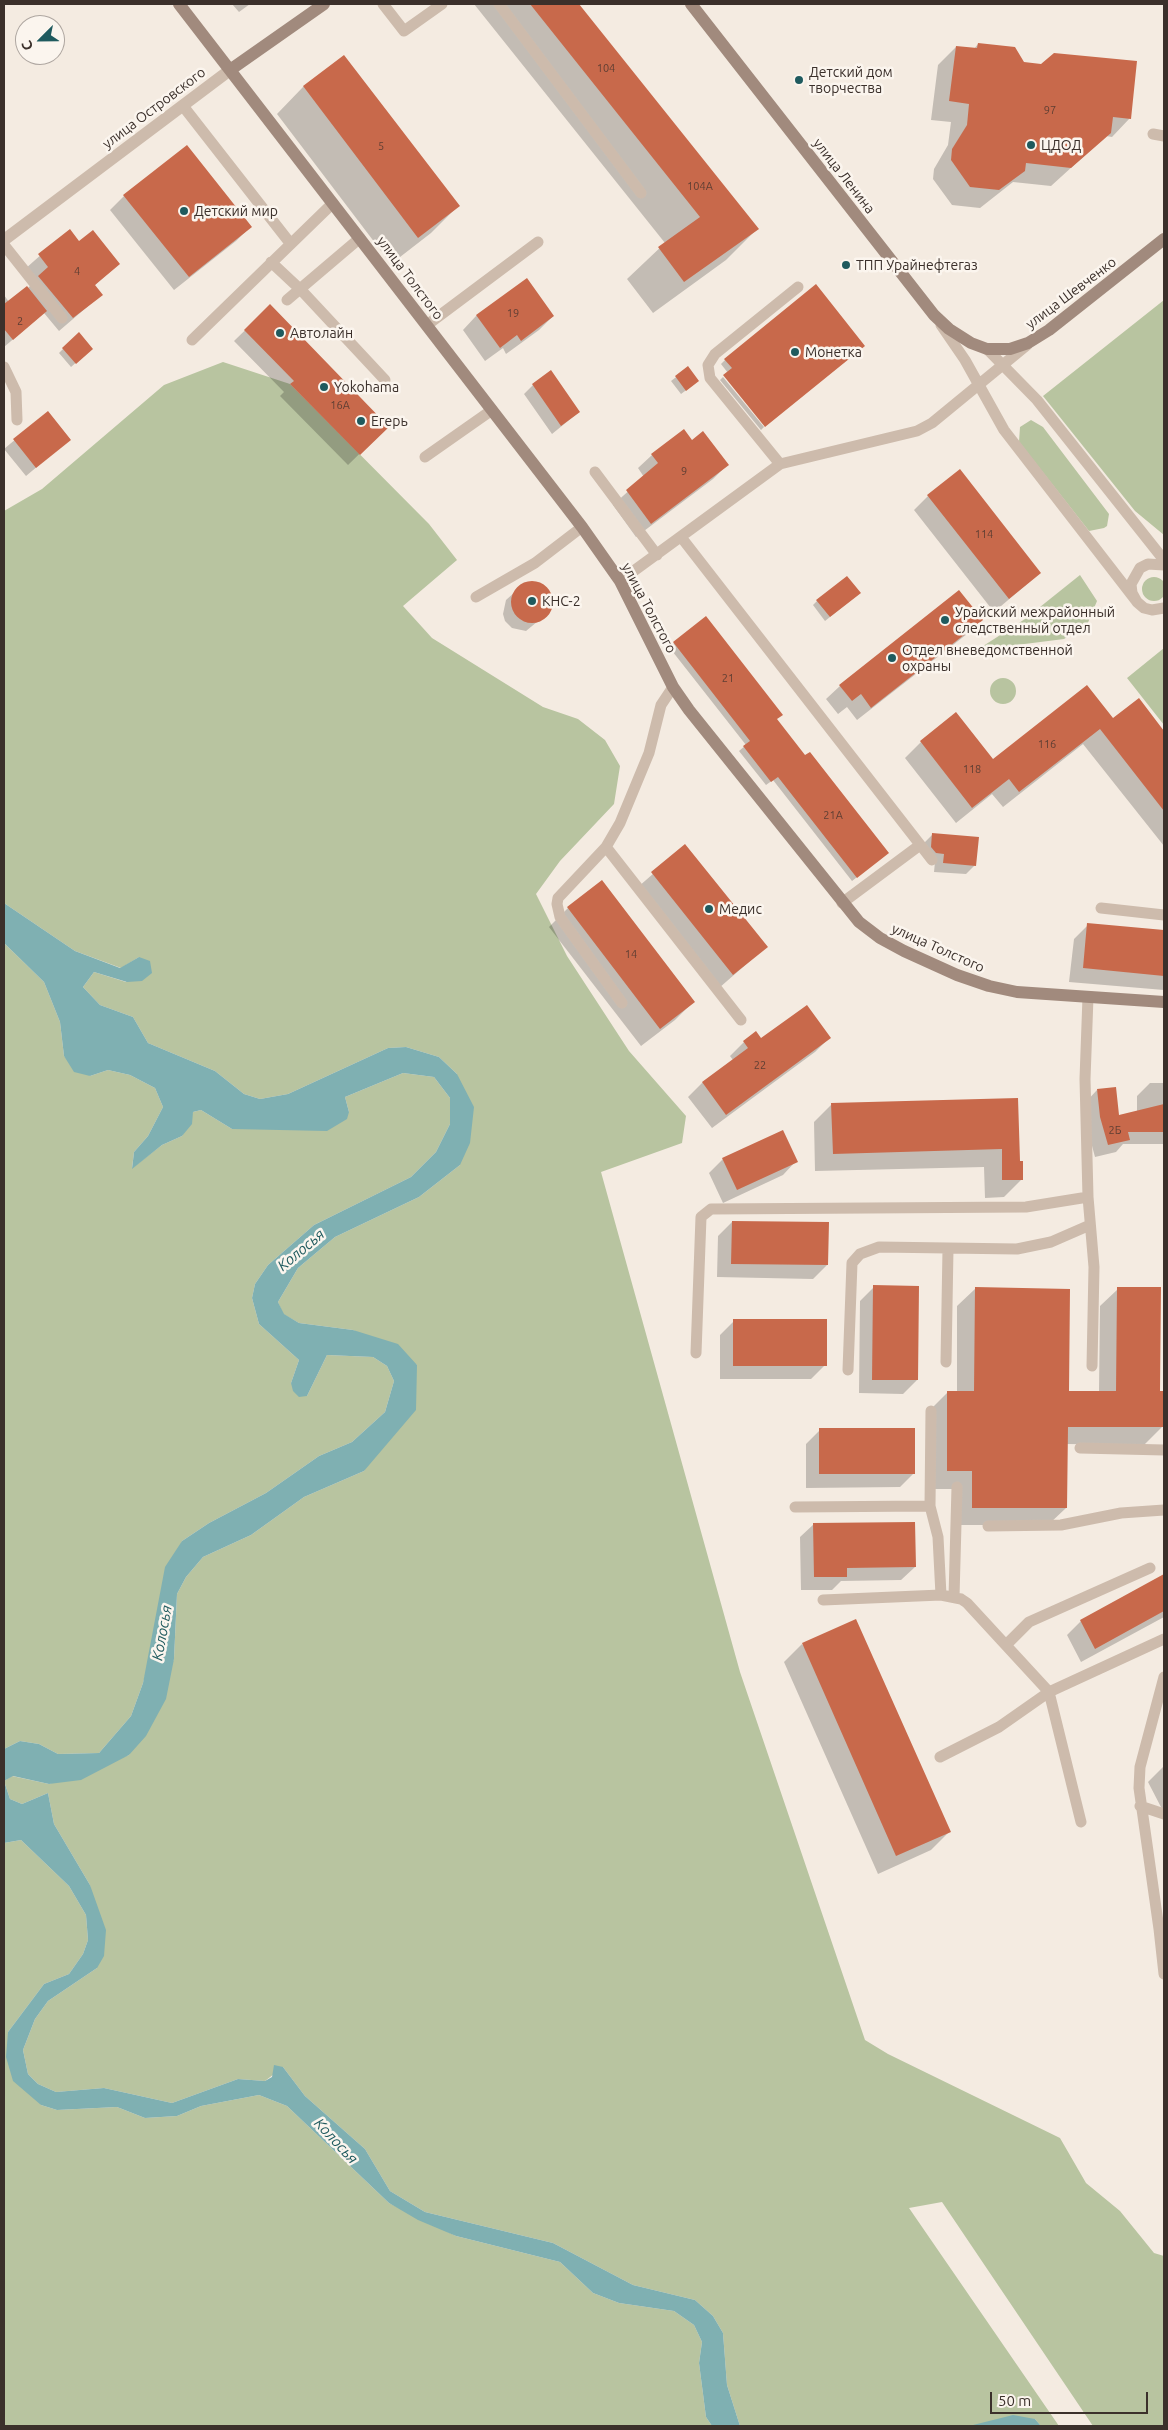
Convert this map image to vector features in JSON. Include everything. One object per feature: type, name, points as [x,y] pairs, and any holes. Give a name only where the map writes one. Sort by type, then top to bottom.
[{"type":"street","name":"улица Толстого","points":[[179,4],[582,527],[620,581],[673,687],[842,903],[859,922],[880,938],[957,975],[989,986],[1018,992],[1164,1002]]},
{"type":"street","name":"улица Островского","points":[[4,240],[230,70],[324,4]]},
{"type":"street","name":"улица Ленина","points":[[691,4],[934,315],[949,330],[970,343],[988,349]]},
{"type":"street","name":"улица Шевченко","points":[[988,349],[1010,349],[1028,344],[1049,330],[1164,240]]},
{"type":"lane","points":[[382,4],[404,31],[442,4]]},
{"type":"lane","points":[[499,4],[641,193]]},
{"type":"lane","points":[[183,106],[290,243]]},
{"type":"lane","points":[[192,340],[333,203]]},
{"type":"lane","points":[[287,300],[360,238]]},
{"type":"lane","points":[[427,325],[538,242]]},
{"type":"lane","points":[[4,245],[62,318]]},
{"type":"lane","points":[[271,262],[300,289],[386,380]]},
{"type":"lane","points":[[780,464],[710,378],[708,365],[715,354],[798,287]]},
{"type":"lane","points":[[934,315],[965,360],[1004,430],[1136,602],[1144,608],[1152,610],[1164,608]]},
{"type":"lane","points":[[620,581],[780,464],[916,431],[932,423],[1028,344]]},
{"type":"lane","points":[[988,349],[1036,400],[1164,560]]},
{"type":"lane","points":[[4,367],[16,392],[17,420]]},
{"type":"lane","points":[[425,457],[492,410]]},
{"type":"lane","points":[[595,472],[657,555]]},
{"type":"lane","points":[[476,597],[535,563],[582,527]]},
{"type":"lane","points":[[681,537],[932,860]]},
{"type":"lane","points":[[1136,602],[1132,593],[1132,584],[1134,576],[1140,568],[1148,564],[1164,565]]},
{"type":"lane","points":[[622,1003],[560,917],[557,904],[558,898],[606,847],[620,823],[649,753],[661,705],[673,687]]},
{"type":"lane","points":[[842,903],[920,845]]},
{"type":"lane","points":[[606,847],[741,1020]]},
{"type":"lane","points":[[1101,908],[1164,915]]},
{"type":"lane","points":[[1088,997],[1085,1079],[1088,1197],[1094,1267],[1092,1366]]},
{"type":"lane","points":[[696,1353],[701,1217],[711,1209],[1026,1207],[1088,1197]]},
{"type":"lane","points":[[848,1370],[852,1263],[860,1254],[879,1247],[1017,1249],[1051,1242],[1090,1225]]},
{"type":"lane","points":[[946,1362],[948,1249]]},
{"type":"lane","points":[[931,1411],[930,1506],[938,1537],[941,1595]]},
{"type":"lane","points":[[1080,1448],[1164,1450]]},
{"type":"lane","points":[[954,1597],[957,1487]]},
{"type":"lane","points":[[795,1507],[930,1506]]},
{"type":"lane","points":[[988,1526],[1051,1526],[1121,1513],[1164,1510]]},
{"type":"lane","points":[[1006,1645],[1029,1622],[1150,1568]]},
{"type":"lane","points":[[823,1600],[941,1595],[967,1602],[1049,1692],[1081,1822]]},
{"type":"lane","points":[[940,1756],[1005,1723],[1049,1692],[1164,1639]]},
{"type":"lane","points":[[1164,1677],[1140,1767],[1140,1806],[1161,1931],[1164,1974]]},
{"type":"lane","points":[[1140,1806],[1164,1814]]},
{"type":"green space","points":[[1164,300],[1164,535],[1135,511],[1043,396]]},
{"type":"green space","points":[[223,362],[290,384],[429,524],[457,560],[403,606],[432,638],[543,707],[578,719],[605,740],[620,766],[614,804],[560,861],[536,894],[567,956],[629,1051],[686,1116],[682,1143],[601,1172],[740,1672],[865,2040],[888,2054],[1060,2138],[1086,2183],[1120,2211],[1154,2253],[1164,2256],[1164,2426],[1093,2426],[942,2202],[909,2208],[1059,2426],[1041,2426],[1035,2419],[969,2426],[740,2426],[727,2385],[723,2333],[713,2316],[695,2300],[633,2285],[553,2243],[425,2212],[390,2191],[365,2149],[305,2096],[283,2067],[265,2081],[238,2079],[172,2103],[104,2088],[56,2092],[38,2084],[28,2074],[23,2050],[35,2019],[48,2001],[97,1968],[90,1885],[54,1824],[48,1793],[22,1804],[10,1799],[4,1781],[12,1776],[49,1784],[129,1755],[174,1659],[177,1594],[186,1577],[203,1557],[251,1535],[304,1497],[364,1471],[417,1365],[353,1330],[299,1323],[283,1314],[278,1302],[298,1268],[335,1237],[419,1197],[460,1165],[457,1074],[439,1057],[406,1047],[388,1048],[288,1094],[260,1099],[244,1094],[215,1071],[148,1043],[133,1017],[100,1005],[83,987],[94,972],[126,982],[139,957],[121,968],[75,951],[4,903],[4,511],[42,489],[164,385]]},
{"type":"green space","points":[[1031,420],[1043,427],[1109,514],[1107,526],[1089,531],[1019,442],[1020,427]]},
{"type":"green space","points":[[1080,575],[1097,601],[1087,625],[1064,639],[977,650],[1025,619]]},
{"type":"green space","points":[[1154,577],[1163,580],[1166,589],[1163,598],[1154,601],[1145,598],[1142,589],[1145,580]]},
{"type":"green space","points":[[1164,648],[1164,725],[1127,678]]},
{"type":"green space","points":[[1003,678],[1012,682],[1016,691],[1012,700],[1003,704],[994,700],[990,691],[994,682]]},
{"type":"green space","points":[[4,943],[44,982],[60,1022],[64,1056],[90,1076],[108,1070],[130,1075],[155,1088],[163,1107],[148,1136],[134,1152],[132,1168],[162,1145],[182,1136],[193,1112],[201,1110],[232,1129],[349,1112],[345,1097],[403,1073],[434,1077],[450,1098],[450,1124],[436,1152],[411,1177],[314,1225],[268,1265],[255,1284],[252,1298],[259,1324],[299,1360],[291,1383],[307,1396],[327,1355],[373,1357],[387,1366],[394,1381],[385,1412],[352,1442],[319,1456],[266,1493],[209,1523],[182,1541],[143,1683],[131,1716],[99,1753],[58,1754],[39,1744],[20,1741],[4,1749]]},
{"type":"green space","points":[[21,1840],[69,1886],[86,1915],[88,1940],[83,1954],[69,1974],[44,1984],[8,2032],[41,2105],[57,2110],[117,2107],[145,2118],[177,2116],[201,2106],[259,2095],[287,2106],[389,2203],[456,2236],[560,2262],[593,2293],[619,2303],[674,2311],[694,2325],[702,2342],[699,2363],[706,2417],[712,2426],[4,2426],[4,1843]]},
{"type":"water","name":"Колосья","points":[[4,903],[75,951],[120,968],[139,957],[150,961],[152,973],[142,981],[127,982],[94,972],[83,987],[100,1005],[133,1017],[148,1043],[215,1071],[244,1094],[260,1099],[288,1094],[388,1048],[406,1047],[439,1057],[457,1074],[474,1107],[470,1143],[460,1165],[419,1197],[335,1237],[298,1268],[278,1302],[284,1314],[299,1323],[353,1330],[398,1344],[417,1365],[416,1410],[364,1471],[304,1497],[251,1535],[203,1557],[186,1577],[177,1594],[174,1659],[166,1699],[146,1736],[129,1755],[81,1780],[49,1784],[13,1776],[4,1781],[4,1749],[20,1741],[39,1744],[58,1754],[99,1753],[131,1716],[143,1683],[165,1567],[182,1541],[209,1523],[266,1493],[319,1456],[352,1442],[385,1412],[394,1381],[387,1366],[373,1357],[327,1355],[307,1396],[299,1397],[293,1391],[291,1383],[299,1360],[259,1324],[252,1298],[255,1284],[268,1265],[314,1225],[411,1177],[436,1152],[450,1124],[450,1098],[434,1077],[403,1073],[345,1097],[349,1112],[347,1119],[327,1131],[232,1129],[201,1110],[193,1112],[192,1124],[182,1136],[162,1145],[132,1169],[134,1152],[148,1136],[163,1107],[155,1088],[130,1075],[108,1070],[90,1076],[74,1072],[64,1056],[60,1022],[44,982],[4,943]]},
{"type":"water","name":"Колосья","points":[[4,1781],[10,1799],[22,1804],[48,1793],[54,1824],[90,1885],[106,1930],[104,1956],[97,1968],[48,2001],[35,2019],[23,2050],[28,2074],[38,2084],[56,2092],[104,2088],[172,2103],[238,2079],[265,2081],[272,2077],[274,2065],[283,2067],[305,2096],[365,2149],[390,2191],[425,2212],[553,2243],[633,2285],[695,2300],[713,2316],[723,2333],[727,2385],[740,2426],[712,2426],[706,2417],[699,2363],[702,2342],[694,2325],[674,2311],[619,2303],[593,2293],[560,2262],[456,2236],[418,2220],[389,2203],[287,2106],[259,2095],[201,2106],[177,2116],[145,2118],[117,2107],[57,2110],[41,2105],[13,2081],[6,2057],[8,2032],[44,1984],[69,1974],[83,1954],[88,1940],[86,1915],[69,1886],[21,1840],[4,1843]]},
{"type":"water","points":[[1013,2415],[1035,2419],[1041,2426],[969,2426]]},
{"type":"building","points":[[530,4],[579,4],[759,229],[684,282],[658,247],[700,217]]},
{"type":"building","points":[[978,43],[1015,47],[1024,62],[1041,64],[1054,53],[1137,61],[1131,119],[1113,117],[1111,133],[1071,168],[1026,163],[1025,171],[999,190],[970,187],[951,160],[952,149],[967,125],[969,104],[949,101],[956,46],[977,48]]},
{"type":"building","points":[[344,55],[460,206],[418,238],[303,86]]},
{"type":"building","points":[[187,145],[252,227],[189,277],[123,195]]},
{"type":"building","points":[[70,229],[79,241],[93,230],[120,264],[95,285],[103,295],[73,318],[38,276],[48,267],[38,254]]},
{"type":"building","points":[[527,278],[554,316],[521,341],[517,335],[500,348],[476,315]]},
{"type":"building","name":"Монетка","points":[[816,284],[865,346],[765,427],[723,375],[732,368],[724,359]]},
{"type":"building","points":[[27,286],[47,311],[13,340],[4,329],[4,304]]},
{"type":"building","points":[[270,304],[389,427],[360,455],[290,384],[294,381],[244,330]]},
{"type":"building","points":[[79,332],[93,349],[76,364],[62,348]]},
{"type":"building","points":[[688,366],[699,381],[686,391],[675,376]]},
{"type":"building","points":[[551,370],[580,412],[561,426],[532,384]]},
{"type":"building","points":[[48,411],[71,440],[36,468],[13,439]]},
{"type":"building","points":[[684,429],[692,440],[703,431],[729,465],[651,524],[626,490],[658,463],[651,454]]},
{"type":"building","points":[[960,469],[1041,573],[1009,599],[927,495]]},
{"type":"building","points":[[847,576],[861,593],[830,617],[816,600]]},
{"type":"building","name":"КНС-2","points":[[528,581],[536,581],[547,587],[553,602],[547,617],[536,623],[528,623],[517,617],[511,606],[511,598],[517,587]]},
{"type":"building","points":[[959,590],[983,620],[871,708],[861,694],[852,701],[839,685]]},
{"type":"building","points":[[706,616],[783,715],[777,719],[805,755],[810,752],[889,853],[857,878],[778,777],[771,782],[743,746],[750,741],[673,642]]},
{"type":"building","points":[[1087,685],[1113,718],[1139,698],[1164,731],[1164,811],[1100,729],[1019,792],[1009,779],[972,808],[920,741],[956,712],[993,759]]},
{"type":"building","points":[[932,833],[979,837],[976,866],[943,863],[944,854],[936,853],[931,847]]},
{"type":"building","name":"Медис","points":[[685,844],[768,947],[733,975],[651,872]]},
{"type":"building","points":[[602,880],[695,1002],[660,1029],[567,907]]},
{"type":"building","points":[[1087,923],[1164,930],[1164,976],[1083,968]]},
{"type":"building","points":[[807,1005],[831,1038],[726,1115],[702,1082],[748,1048],[743,1041],[756,1031],[761,1038]]},
{"type":"building","points":[[1116,1087],[1119,1115],[1164,1104],[1164,1132],[1128,1132],[1130,1140],[1108,1145],[1100,1117],[1097,1089]]},
{"type":"building","points":[[1018,1098],[1020,1161],[1023,1161],[1023,1180],[1002,1180],[1002,1149],[833,1154],[831,1103]]},
{"type":"building","points":[[783,1130],[798,1162],[737,1190],[722,1158]]},
{"type":"building","points":[[732,1221],[829,1222],[828,1265],[731,1264]]},
{"type":"building","points":[[873,1285],[919,1286],[918,1380],[872,1380]]},
{"type":"building","points":[[975,1287],[1070,1289],[1069,1391],[1116,1391],[1117,1287],[1161,1287],[1160,1391],[1163,1391],[1163,1427],[1068,1427],[1067,1508],[972,1508],[972,1471],[947,1471],[947,1391],[974,1391]]},
{"type":"building","points":[[733,1319],[827,1319],[827,1366],[733,1366]]},
{"type":"building","points":[[819,1428],[915,1428],[915,1474],[819,1474]]},
{"type":"building","points":[[915,1522],[916,1567],[847,1568],[847,1577],[814,1577],[813,1523]]},
{"type":"building","points":[[1164,1574],[1164,1611],[1095,1649],[1080,1620]]},
{"type":"building","points":[[856,1619],[951,1832],[896,1856],[802,1643]]},
{"type":"place","name":"Детский дом творчества","points":[[799,80]]},
{"type":"place","name":"ЦДОД","points":[[1031,145]]},
{"type":"place","name":"Детский мир","points":[[184,211]]},
{"type":"place","name":"ТПП Урайнефтегаз","points":[[846,265]]},
{"type":"place","name":"Автолайн","points":[[280,333]]},
{"type":"place","name":"Монетка","points":[[795,352]]},
{"type":"place","name":"Yokohama","points":[[324,387]]},
{"type":"place","name":"Егерь","points":[[361,421]]},
{"type":"place","name":"КНС-2","points":[[532,601]]},
{"type":"place","name":"Урайский межрайонный следственный отдел","points":[[945,620]]},
{"type":"place","name":"Отдел вневедомственной охраны","points":[[892,658]]},
{"type":"place","name":"Медис","points":[[709,909]]}]
